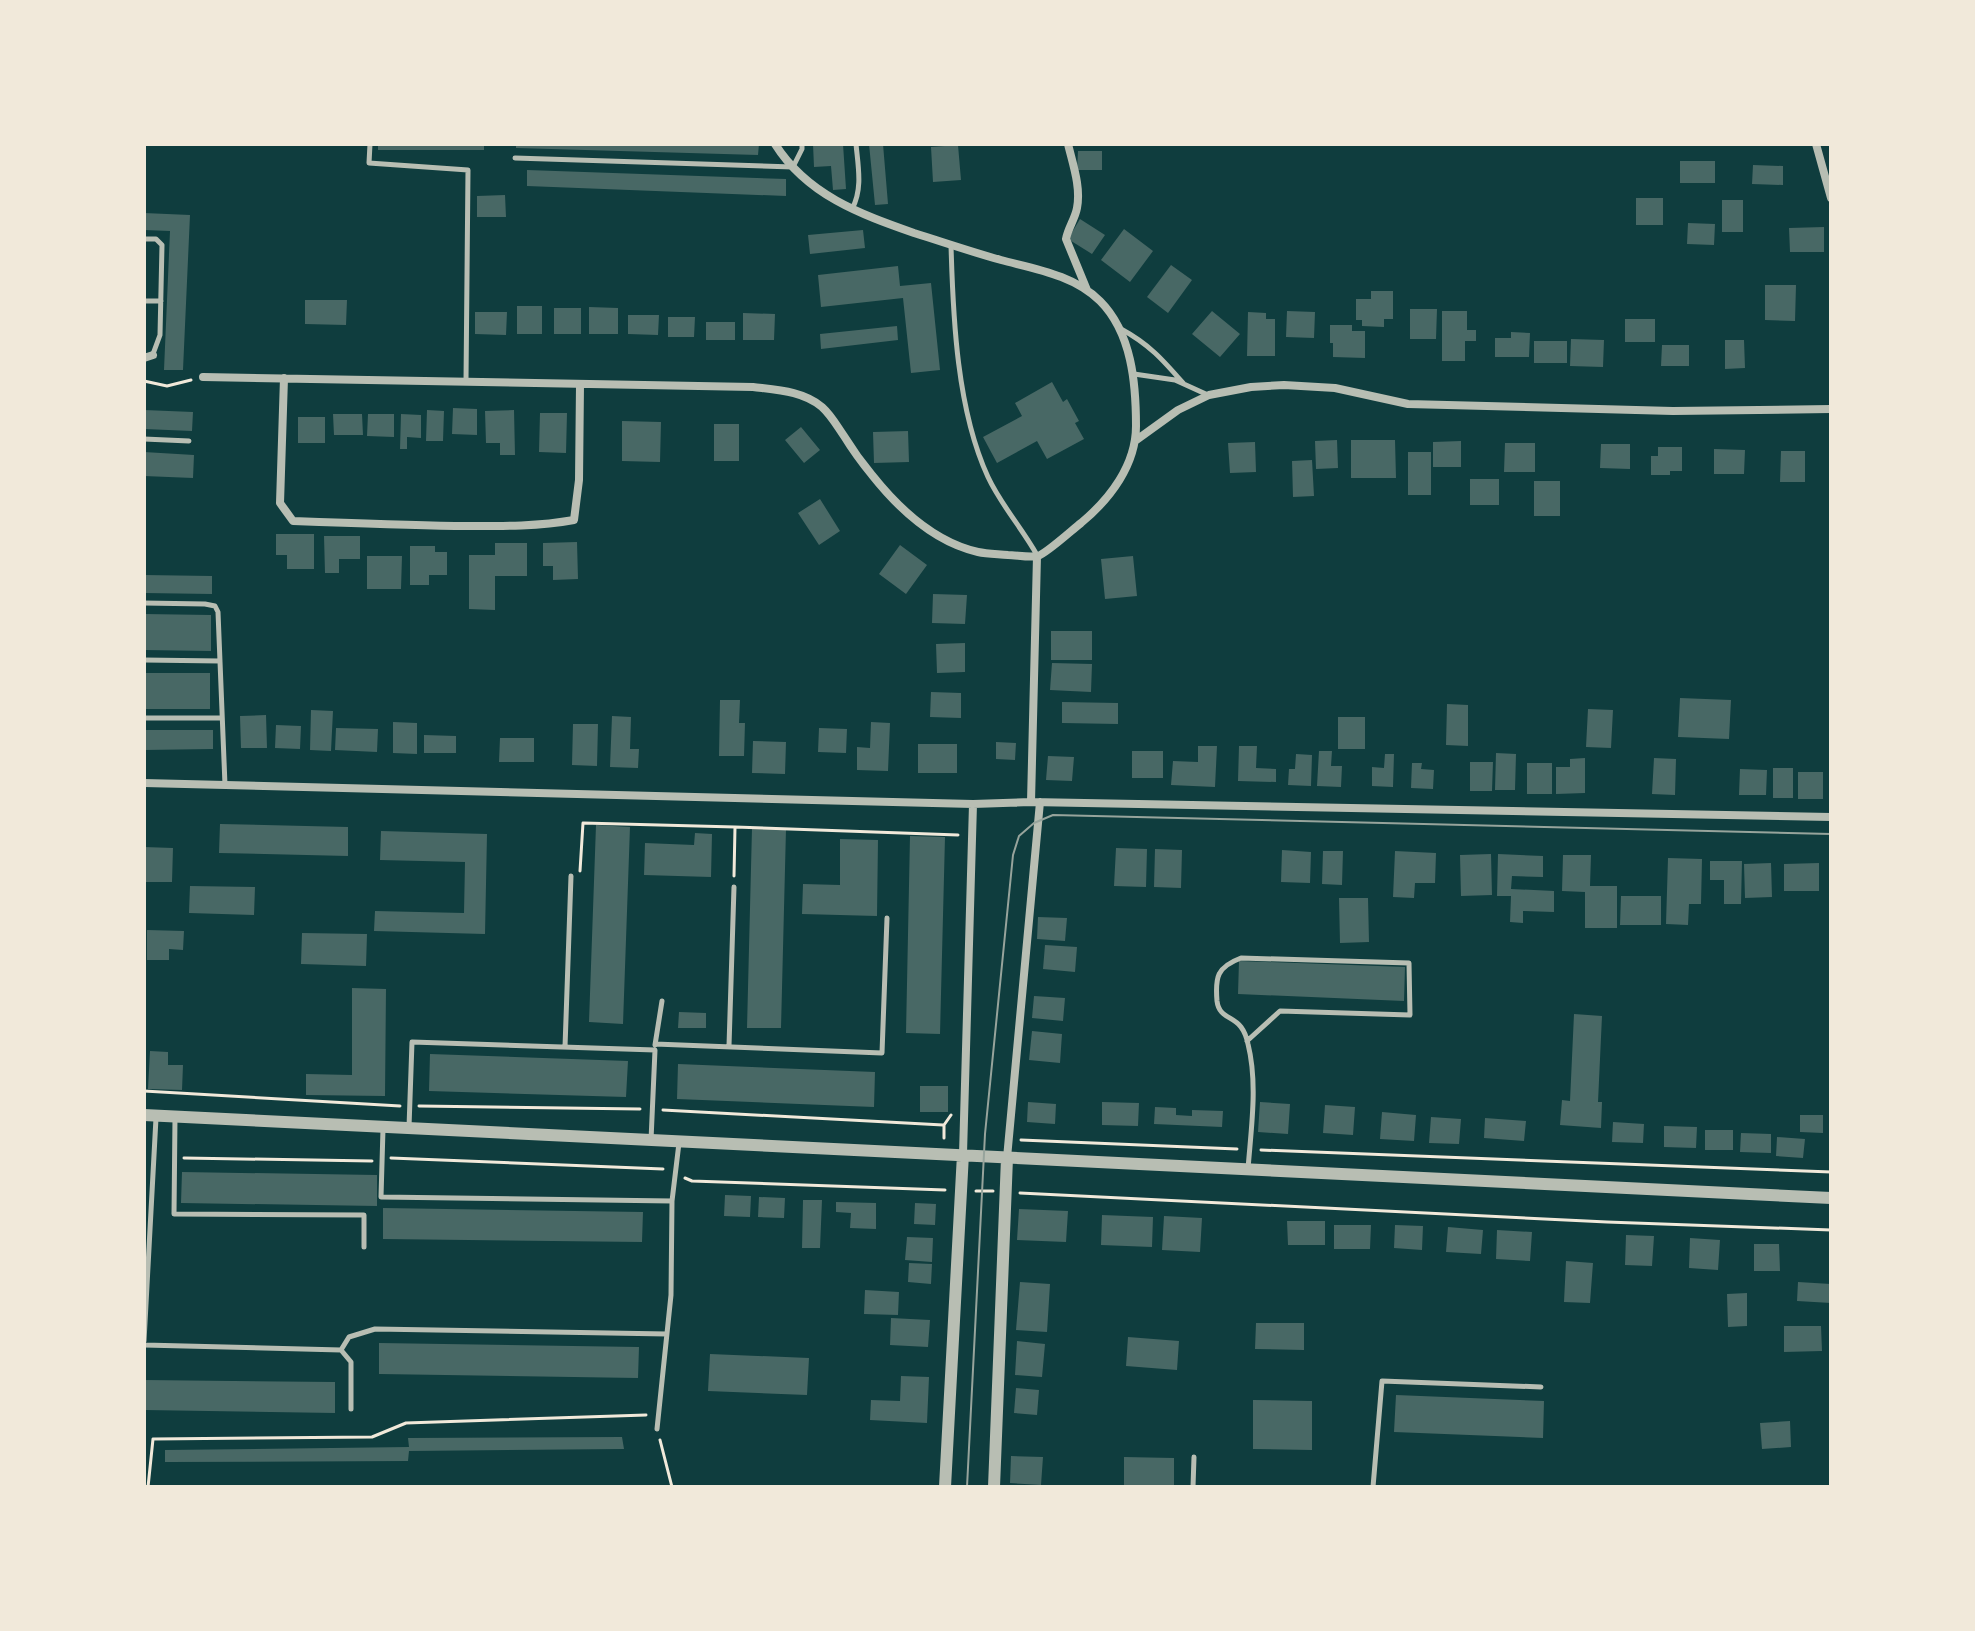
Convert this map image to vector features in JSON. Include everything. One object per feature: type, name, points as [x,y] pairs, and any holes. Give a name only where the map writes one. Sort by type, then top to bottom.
[{"type":"street","points":[[203,377],[753,387],[795,393],[821,406],[830,415],[870,474],[921,525],[980,553],[1037,556],[1064,538],[1114,488],[1126,468],[1135,441],[1133,374],[1123,337],[1113,318],[1087,290],[1055,274],[951,245],[852,210],[827,196],[793,167],[775,144]]},
{"type":"street","points":[[1068,144],[1077,182],[1078,202],[1066,239],[1087,290]]},
{"type":"street","points":[[1816,144],[1831,198]]},
{"type":"street","points":[[284,378],[280,503],[293,521],[416,525],[550,525],[574,520],[579,480],[580,385]]},
{"type":"street","points":[[1135,441],[1178,410],[1209,395],[1284,385],[1335,388],[1408,404],[1673,411],[1831,409]]},
{"type":"street","points":[[994,1487],[1007,1158],[1035,802],[1037,556]]},
{"type":"street","points":[[144,783],[973,804],[1035,802],[1831,817]]},
{"type":"street","points":[[945,1487],[963,1154],[973,804]]},
{"type":"street","points":[[150,1115],[1831,1198]]},
{"type":"lane","points":[[370,144],[369,163],[468,170],[466,382]]},
{"type":"lane","points":[[515,158],[793,167],[802,144]]},
{"type":"lane","points":[[852,210],[859,183],[856,144]]},
{"type":"lane","points":[[144,239],[156,239],[162,245],[160,335],[148,356]]},
{"type":"lane","points":[[951,245],[957,342],[973,437],[987,476],[1037,556]]},
{"type":"lane","points":[[144,301],[161,301]]},
{"type":"lane","points":[[1119,328],[1155,351],[1183,383]]},
{"type":"lane","points":[[1133,374],[1183,383],[1209,395]]},
{"type":"lane","points":[[144,439],[189,441]]},
{"type":"lane","points":[[144,603],[205,604],[215,606],[218,612],[225,786]]},
{"type":"lane","points":[[144,660],[220,661]]},
{"type":"lane","points":[[144,718],[222,718]]},
{"type":"lane","points":[[565,1047],[571,876]]},
{"type":"lane","points":[[729,1047],[734,887]]},
{"type":"lane","points":[[408,1128],[412,1042],[565,1047],[729,1047],[882,1053],[887,918]]},
{"type":"lane","points":[[1247,1041],[1280,1011],[1410,1015],[1409,963],[1241,958],[1221,969],[1217,1005],[1222,1014],[1240,1025],[1247,1041],[1252,1076],[1248,1170]]},
{"type":"lane","points":[[651,1140],[655,1047],[662,1001]]},
{"type":"lane","points":[[150,1115],[144,1343],[341,1350],[351,1362],[351,1409]]},
{"type":"lane","points":[[175,1117],[174,1214],[364,1215],[364,1247]]},
{"type":"lane","points":[[383,1127],[381,1197],[672,1201]]},
{"type":"lane","points":[[657,1429],[671,1295],[672,1201],[679,1142]]},
{"type":"lane","points":[[341,1350],[349,1337],[375,1329],[667,1334]]},
{"type":"lane","points":[[1373,1487],[1382,1381],[1541,1387]]},
{"type":"lane","points":[[1193,1487],[1194,1457]]},
{"type":"path","points":[[144,381],[167,386],[203,377]]},
{"type":"path","points":[[580,872],[583,823],[961,835]]},
{"type":"path","points":[[734,878],[735,827]]},
{"type":"path","points":[[144,1091],[409,1106],[652,1109],[944,1125]]},
{"type":"path","points":[[1009,1139],[1831,1172]]},
{"type":"path","points":[[175,1158],[373,1161],[392,1158],[662,1168],[692,1181],[1006,1192],[1831,1230]]},
{"type":"path","points":[[148,1487],[153,1439],[372,1437],[406,1423],[658,1415]]},
{"type":"path","points":[[657,1429],[672,1487]]},
{"type":"building","points":[[378,144],[484,144],[484,150],[378,150]]},
{"type":"building","points":[[516,144],[759,144],[758,155],[516,148]]},
{"type":"building","points":[[813,144],[843,144],[846,189],[833,190],[831,166],[814,167]]},
{"type":"building","points":[[869,144],[883,144],[888,204],[875,205]]},
{"type":"building","points":[[958,145],[961,180],[933,182],[931,147]]},
{"type":"building","points":[[1078,151],[1102,151],[1102,170],[1077,170]]},
{"type":"building","points":[[1680,161],[1715,161],[1715,183],[1680,183]]},
{"type":"building","points":[[1753,165],[1783,166],[1783,185],[1752,184]]},
{"type":"building","points":[[527,170],[786,179],[786,196],[527,186]]},
{"type":"building","points":[[505,195],[506,217],[477,217],[477,196]]},
{"type":"building","points":[[1636,198],[1663,198],[1663,225],[1636,225]]},
{"type":"building","points":[[1722,200],[1743,200],[1743,232],[1722,232]]},
{"type":"building","points":[[144,213],[190,215],[183,370],[164,370],[170,231],[144,230]]},
{"type":"building","points":[[1080,219],[1105,235],[1092,254],[1068,239]]},
{"type":"building","points":[[1688,223],[1715,224],[1714,245],[1687,244]]},
{"type":"building","points":[[1824,227],[1824,252],[1790,252],[1789,228]]},
{"type":"building","points":[[1124,229],[1153,251],[1130,282],[1101,260]]},
{"type":"building","points":[[863,230],[865,248],[810,254],[808,235]]},
{"type":"building","points":[[1171,265],[1192,280],[1168,313],[1147,297]]},
{"type":"building","points":[[898,266],[900,286],[931,283],[940,370],[911,373],[903,298],[821,307],[818,275]]},
{"type":"building","points":[[1765,285],[1796,285],[1795,321],[1765,320]]},
{"type":"building","points":[[1371,291],[1393,291],[1393,319],[1384,319],[1384,327],[1362,326],[1362,320],[1356,320],[1356,299],[1371,299]]},
{"type":"building","points":[[305,300],[347,300],[346,325],[305,324]]},
{"type":"building","points":[[517,306],[542,306],[542,334],[517,334]]},
{"type":"building","points":[[589,307],[618,308],[618,334],[589,334]]},
{"type":"building","points":[[554,308],[581,308],[581,334],[554,334]]},
{"type":"building","points":[[1410,309],[1437,309],[1436,339],[1410,339]]},
{"type":"building","points":[[1212,311],[1240,334],[1220,357],[1192,334]]},
{"type":"building","points":[[1287,311],[1315,312],[1314,338],[1286,337]]},
{"type":"building","points":[[1442,311],[1467,311],[1467,330],[1476,330],[1476,341],[1465,341],[1465,361],[1442,361]]},
{"type":"building","points":[[475,312],[507,312],[506,335],[475,334]]},
{"type":"building","points":[[1248,312],[1266,313],[1266,319],[1275,319],[1275,356],[1247,356]]},
{"type":"building","points":[[743,313],[775,314],[774,340],[743,340]]},
{"type":"building","points":[[628,315],[659,315],[658,335],[628,334]]},
{"type":"building","points":[[668,317],[695,317],[694,337],[668,337]]},
{"type":"building","points":[[1625,319],[1655,319],[1655,342],[1625,342]]},
{"type":"building","points":[[706,322],[735,322],[735,340],[706,340]]},
{"type":"building","points":[[1330,325],[1352,325],[1352,331],[1365,331],[1365,358],[1333,357]]},
{"type":"building","points":[[897,326],[898,340],[821,349],[820,334]]},
{"type":"building","points":[[1511,332],[1530,333],[1529,357],[1495,357],[1495,338],[1511,338]]},
{"type":"building","points":[[1571,339],[1604,340],[1603,367],[1570,366]]},
{"type":"building","points":[[1725,340],[1744,340],[1745,368],[1725,369]]},
{"type":"building","points":[[1534,341],[1567,341],[1567,363],[1534,363]]},
{"type":"building","points":[[1662,345],[1689,345],[1689,366],[1661,366]]},
{"type":"building","points":[[1052,382],[1063,402],[1067,399],[1079,421],[1075,423],[1084,439],[1047,459],[1037,441],[997,463],[983,437],[1022,416],[1015,403]]},
{"type":"building","points":[[453,408],[477,409],[477,435],[452,434]]},
{"type":"building","points":[[144,410],[193,412],[192,431],[144,429]]},
{"type":"building","points":[[427,410],[444,411],[443,441],[426,441]]},
{"type":"building","points":[[514,410],[515,455],[500,455],[500,443],[486,443],[485,411]]},
{"type":"building","points":[[540,413],[567,413],[566,453],[539,452]]},
{"type":"building","points":[[333,414],[362,414],[363,435],[334,435]]},
{"type":"building","points":[[368,414],[394,414],[394,437],[367,436]]},
{"type":"building","points":[[401,414],[421,415],[421,438],[407,437],[407,449],[400,449]]},
{"type":"building","points":[[298,417],[325,417],[325,443],[298,443]]},
{"type":"building","points":[[622,421],[661,422],[660,462],[622,461]]},
{"type":"building","points":[[714,424],[739,424],[739,461],[714,461]]},
{"type":"building","points":[[801,427],[820,450],[804,463],[785,440]]},
{"type":"building","points":[[908,431],[909,462],[874,463],[873,432]]},
{"type":"building","points":[[1337,440],[1338,468],[1316,469],[1315,441]]},
{"type":"building","points":[[1351,440],[1395,440],[1396,478],[1351,478]]},
{"type":"building","points":[[1461,441],[1461,467],[1433,467],[1433,442]]},
{"type":"building","points":[[1255,442],[1256,472],[1230,473],[1228,443]]},
{"type":"building","points":[[1505,443],[1535,443],[1535,472],[1504,472]]},
{"type":"building","points":[[1601,444],[1630,444],[1630,469],[1600,468]]},
{"type":"building","points":[[1658,447],[1682,447],[1682,471],[1670,471],[1670,475],[1651,475],[1651,456],[1658,456]]},
{"type":"building","points":[[1714,449],[1745,450],[1744,474],[1714,474]]},
{"type":"building","points":[[1781,451],[1805,451],[1805,482],[1780,482]]},
{"type":"building","points":[[144,452],[194,455],[193,478],[144,476]]},
{"type":"building","points":[[1408,452],[1431,452],[1431,495],[1408,495]]},
{"type":"building","points":[[1312,460],[1314,496],[1293,497],[1292,461]]},
{"type":"building","points":[[1470,479],[1499,479],[1499,505],[1470,505]]},
{"type":"building","points":[[1534,481],[1560,481],[1560,516],[1534,516]]},
{"type":"building","points":[[820,499],[840,531],[819,545],[798,513]]},
{"type":"building","points":[[276,534],[314,534],[314,569],[287,569],[287,555],[276,555]]},
{"type":"building","points":[[324,536],[360,536],[360,559],[339,559],[339,573],[325,573]]},
{"type":"building","points":[[577,542],[578,579],[553,580],[553,566],[543,566],[543,543]]},
{"type":"building","points":[[495,543],[527,543],[527,576],[495,576],[495,610],[469,609],[469,555],[495,555]]},
{"type":"building","points":[[900,545],[927,565],[906,594],[879,574]]},
{"type":"building","points":[[410,546],[435,546],[435,552],[447,552],[447,575],[429,575],[429,585],[410,585]]},
{"type":"building","points":[[367,556],[402,556],[401,589],[367,589]]},
{"type":"building","points":[[1133,556],[1137,596],[1105,599],[1101,559]]},
{"type":"building","points":[[144,575],[212,576],[212,594],[144,593]]},
{"type":"building","points":[[933,594],[967,595],[965,624],[932,623]]},
{"type":"building","points":[[144,614],[211,615],[211,651],[144,650]]},
{"type":"building","points":[[1051,631],[1092,631],[1092,660],[1051,660]]},
{"type":"building","points":[[965,643],[965,672],[937,673],[936,644]]},
{"type":"building","points":[[1052,663],[1092,664],[1091,692],[1050,690]]},
{"type":"building","points":[[144,673],[210,673],[210,709],[144,709]]},
{"type":"building","points":[[931,692],[961,693],[961,718],[930,717]]},
{"type":"building","points":[[1680,698],[1731,700],[1729,739],[1678,737]]},
{"type":"building","points":[[720,700],[740,700],[739,723],[745,723],[744,756],[719,756]]},
{"type":"building","points":[[1062,702],[1118,703],[1118,724],[1062,723]]},
{"type":"building","points":[[1447,704],[1468,705],[1468,746],[1446,745]]},
{"type":"building","points":[[1588,709],[1613,710],[1611,748],[1586,747]]},
{"type":"building","points":[[311,710],[333,711],[331,751],[310,750]]},
{"type":"building","points":[[266,715],[267,748],[241,748],[240,716]]},
{"type":"building","points":[[612,716],[631,717],[630,749],[639,749],[638,768],[610,767]]},
{"type":"building","points":[[1338,717],[1365,717],[1365,749],[1338,749]]},
{"type":"building","points":[[393,722],[417,723],[417,754],[393,753]]},
{"type":"building","points":[[871,722],[890,723],[888,771],[857,770],[857,747],[870,748]]},
{"type":"building","points":[[573,724],[598,724],[597,766],[572,765]]},
{"type":"building","points":[[276,725],[301,726],[300,749],[275,748]]},
{"type":"building","points":[[336,728],[378,729],[377,752],[335,750]]},
{"type":"building","points":[[819,728],[847,729],[846,753],[818,752]]},
{"type":"building","points":[[144,730],[213,730],[213,749],[144,750]]},
{"type":"building","points":[[424,735],[456,736],[456,753],[424,753]]},
{"type":"building","points":[[500,738],[534,738],[534,762],[499,762]]},
{"type":"building","points":[[753,741],[786,742],[785,774],[752,773]]},
{"type":"building","points":[[996,742],[1016,743],[1015,760],[996,759]]},
{"type":"building","points":[[918,744],[957,744],[957,773],[918,773]]},
{"type":"building","points":[[1198,746],[1217,746],[1215,787],[1171,785],[1173,761],[1198,762]]},
{"type":"building","points":[[1239,746],[1257,746],[1256,768],[1276,769],[1276,782],[1238,781]]},
{"type":"building","points":[[1132,751],[1163,751],[1163,778],[1132,778]]},
{"type":"building","points":[[1319,751],[1332,751],[1331,766],[1342,766],[1341,787],[1317,786]]},
{"type":"building","points":[[1496,753],[1516,754],[1515,790],[1495,790]]},
{"type":"building","points":[[1296,754],[1312,755],[1311,786],[1288,785],[1289,769],[1295,769]]},
{"type":"building","points":[[1385,754],[1394,754],[1393,787],[1372,786],[1372,767],[1384,768]]},
{"type":"building","points":[[1048,756],[1074,757],[1072,781],[1046,780]]},
{"type":"building","points":[[1585,758],[1585,793],[1556,794],[1556,767],[1570,767],[1570,759]]},
{"type":"building","points":[[1654,758],[1676,759],[1675,795],[1652,794]]},
{"type":"building","points":[[1470,762],[1493,762],[1492,791],[1470,791]]},
{"type":"building","points":[[1412,763],[1422,763],[1421,769],[1434,770],[1433,789],[1411,788]]},
{"type":"building","points":[[1527,763],[1552,763],[1552,794],[1527,794]]},
{"type":"building","points":[[1773,768],[1793,768],[1793,798],[1773,798]]},
{"type":"building","points":[[1740,769],[1767,770],[1766,795],[1739,795]]},
{"type":"building","points":[[1798,772],[1823,772],[1823,799],[1798,799]]},
{"type":"building","points":[[220,824],[348,827],[348,856],[219,853]]},
{"type":"building","points":[[596,825],[630,827],[623,1024],[589,1022]]},
{"type":"building","points":[[752,828],[786,829],[781,1028],[747,1028]]},
{"type":"building","points":[[381,831],[487,834],[485,934],[374,931],[375,911],[464,913],[465,862],[380,860]]},
{"type":"building","points":[[695,833],[712,834],[711,877],[644,875],[645,843],[694,845]]},
{"type":"building","points":[[910,836],[945,837],[940,1034],[906,1033]]},
{"type":"building","points":[[840,839],[878,840],[877,916],[802,914],[803,884],[840,885]]},
{"type":"building","points":[[144,847],[173,848],[172,882],[144,882]]},
{"type":"building","points":[[1116,848],[1147,849],[1146,887],[1114,886]]},
{"type":"building","points":[[1155,849],[1182,850],[1181,888],[1154,887]]},
{"type":"building","points":[[1282,850],[1311,852],[1310,883],[1281,882]]},
{"type":"building","points":[[1323,851],[1343,851],[1342,885],[1322,884]]},
{"type":"building","points":[[1395,851],[1436,853],[1435,883],[1415,883],[1414,898],[1393,897]]},
{"type":"building","points":[[1491,854],[1492,895],[1461,896],[1460,855]]},
{"type":"building","points":[[1498,854],[1543,856],[1543,877],[1512,876],[1511,889],[1554,891],[1554,912],[1523,911],[1523,923],[1510,922],[1511,896],[1497,896]]},
{"type":"building","points":[[1563,855],[1591,855],[1590,886],[1617,886],[1617,928],[1585,928],[1585,892],[1562,891]]},
{"type":"building","points":[[1668,858],[1702,859],[1701,904],[1689,904],[1688,925],[1666,924]]},
{"type":"building","points":[[1710,861],[1742,861],[1741,904],[1724,904],[1724,880],[1710,880]]},
{"type":"building","points":[[1771,863],[1772,897],[1745,898],[1744,864]]},
{"type":"building","points":[[1819,863],[1819,891],[1784,891],[1784,864]]},
{"type":"building","points":[[190,886],[255,887],[254,915],[189,913]]},
{"type":"building","points":[[1621,896],[1661,896],[1661,925],[1620,925]]},
{"type":"building","points":[[1339,898],[1368,898],[1369,942],[1340,943]]},
{"type":"building","points":[[1038,917],[1067,918],[1065,941],[1037,939]]},
{"type":"building","points":[[147,930],[184,931],[183,950],[169,949],[169,960],[147,960]]},
{"type":"building","points":[[302,933],[367,934],[366,966],[301,964]]},
{"type":"building","points":[[1045,945],[1077,947],[1075,972],[1043,969]]},
{"type":"building","points":[[1239,961],[1405,967],[1404,1001],[1238,994]]},
{"type":"building","points":[[352,988],[386,989],[385,1096],[306,1095],[306,1074],[352,1075]]},
{"type":"building","points":[[1034,996],[1065,998],[1063,1021],[1032,1018]]},
{"type":"building","points":[[679,1012],[706,1013],[706,1028],[678,1028]]},
{"type":"building","points":[[1574,1014],[1602,1016],[1598,1102],[1602,1102],[1601,1128],[1560,1125],[1562,1100],[1570,1101]]},
{"type":"building","points":[[1032,1031],[1062,1034],[1060,1063],[1029,1060]]},
{"type":"building","points":[[150,1051],[168,1052],[168,1065],[183,1065],[182,1090],[148,1089]]},
{"type":"building","points":[[430,1054],[628,1061],[626,1097],[429,1091]]},
{"type":"building","points":[[678,1064],[875,1072],[874,1107],[677,1099]]},
{"type":"building","points":[[920,1086],[948,1086],[948,1112],[920,1112]]},
{"type":"building","points":[[1028,1102],[1056,1104],[1055,1124],[1027,1122]]},
{"type":"building","points":[[1102,1102],[1139,1103],[1138,1126],[1102,1125]]},
{"type":"building","points":[[1260,1102],[1290,1104],[1288,1134],[1258,1132]]},
{"type":"building","points":[[1325,1105],[1355,1107],[1353,1135],[1323,1133]]},
{"type":"building","points":[[1155,1107],[1176,1108],[1176,1115],[1192,1116],[1192,1110],[1223,1111],[1222,1127],[1154,1124]]},
{"type":"building","points":[[1382,1112],[1416,1115],[1414,1141],[1380,1139]]},
{"type":"building","points":[[1800,1115],[1823,1115],[1823,1133],[1800,1132]]},
{"type":"building","points":[[1431,1117],[1461,1119],[1459,1144],[1429,1143]]},
{"type":"building","points":[[1485,1118],[1526,1121],[1524,1141],[1484,1138]]},
{"type":"building","points":[[1613,1122],[1644,1124],[1643,1143],[1612,1142]]},
{"type":"building","points":[[1664,1126],[1697,1127],[1696,1148],[1664,1147]]},
{"type":"building","points":[[1705,1130],[1733,1130],[1733,1150],[1705,1150]]},
{"type":"building","points":[[1741,1133],[1771,1134],[1771,1153],[1740,1152]]},
{"type":"building","points":[[1777,1137],[1805,1139],[1803,1158],[1776,1156]]},
{"type":"building","points":[[182,1172],[377,1175],[377,1206],[181,1203]]},
{"type":"building","points":[[725,1195],[751,1196],[750,1217],[724,1216]]},
{"type":"building","points":[[759,1197],[785,1198],[784,1218],[758,1217]]},
{"type":"building","points":[[803,1200],[822,1200],[820,1248],[802,1248]]},
{"type":"building","points":[[836,1202],[876,1203],[876,1229],[850,1228],[851,1213],[836,1212]]},
{"type":"building","points":[[915,1203],[936,1204],[935,1225],[914,1224]]},
{"type":"building","points":[[383,1208],[643,1212],[642,1242],[383,1239]]},
{"type":"building","points":[[1019,1209],[1068,1211],[1066,1242],[1017,1240]]},
{"type":"building","points":[[1102,1215],[1153,1217],[1152,1247],[1101,1245]]},
{"type":"building","points":[[1164,1216],[1202,1218],[1200,1252],[1162,1250]]},
{"type":"building","points":[[1287,1221],[1325,1221],[1325,1245],[1288,1245]]},
{"type":"building","points":[[1334,1225],[1371,1225],[1370,1249],[1334,1249]]},
{"type":"building","points":[[1395,1225],[1423,1226],[1422,1250],[1394,1248]]},
{"type":"building","points":[[1448,1227],[1483,1230],[1481,1254],[1446,1252]]},
{"type":"building","points":[[1497,1230],[1532,1232],[1530,1261],[1496,1259]]},
{"type":"building","points":[[1626,1235],[1654,1236],[1652,1266],[1625,1265]]},
{"type":"building","points":[[907,1237],[933,1238],[932,1262],[905,1260]]},
{"type":"building","points":[[1690,1238],[1720,1240],[1718,1270],[1689,1268]]},
{"type":"building","points":[[1754,1244],[1779,1244],[1780,1271],[1754,1271]]},
{"type":"building","points":[[1566,1261],[1593,1263],[1590,1303],[1564,1302]]},
{"type":"building","points":[[909,1263],[932,1264],[931,1284],[908,1282]]},
{"type":"building","points":[[1020,1282],[1050,1284],[1047,1332],[1016,1330]]},
{"type":"building","points":[[1798,1282],[1831,1284],[1831,1303],[1797,1301]]},
{"type":"building","points":[[865,1290],[899,1292],[898,1315],[864,1314]]},
{"type":"building","points":[[1747,1293],[1747,1326],[1728,1327],[1727,1294]]},
{"type":"building","points":[[891,1318],[930,1320],[928,1347],[890,1345]]},
{"type":"building","points":[[1256,1323],[1304,1323],[1304,1350],[1255,1349]]},
{"type":"building","points":[[1784,1326],[1821,1326],[1822,1351],[1784,1352]]},
{"type":"building","points":[[1128,1337],[1179,1341],[1177,1370],[1126,1366]]},
{"type":"building","points":[[1017,1341],[1045,1344],[1042,1377],[1015,1375]]},
{"type":"building","points":[[379,1343],[639,1347],[638,1378],[379,1374]]},
{"type":"building","points":[[710,1354],[809,1358],[807,1395],[708,1391]]},
{"type":"building","points":[[901,1376],[929,1377],[927,1423],[870,1420],[871,1400],[900,1401]]},
{"type":"building","points":[[144,1380],[335,1382],[335,1413],[144,1410]]},
{"type":"building","points":[[1016,1388],[1039,1390],[1037,1415],[1014,1413]]},
{"type":"building","points":[[1396,1395],[1544,1401],[1543,1438],[1394,1432]]},
{"type":"building","points":[[1253,1400],[1312,1401],[1312,1450],[1253,1449]]},
{"type":"building","points":[[1790,1421],[1791,1447],[1762,1449],[1760,1423]]},
{"type":"building","points":[[622,1437],[624,1449],[409,1451],[408,1461],[165,1462],[165,1450],[409,1447],[408,1438]]},
{"type":"building","points":[[1011,1456],[1043,1457],[1041,1485],[1010,1483]]},
{"type":"building","points":[[1124,1457],[1174,1458],[1174,1487],[1124,1487]]},
{"type":"tram line","points":[[967,1487],[985,1134],[1013,855],[1019,836],[1034,823],[1053,815],[1831,834]]}]
